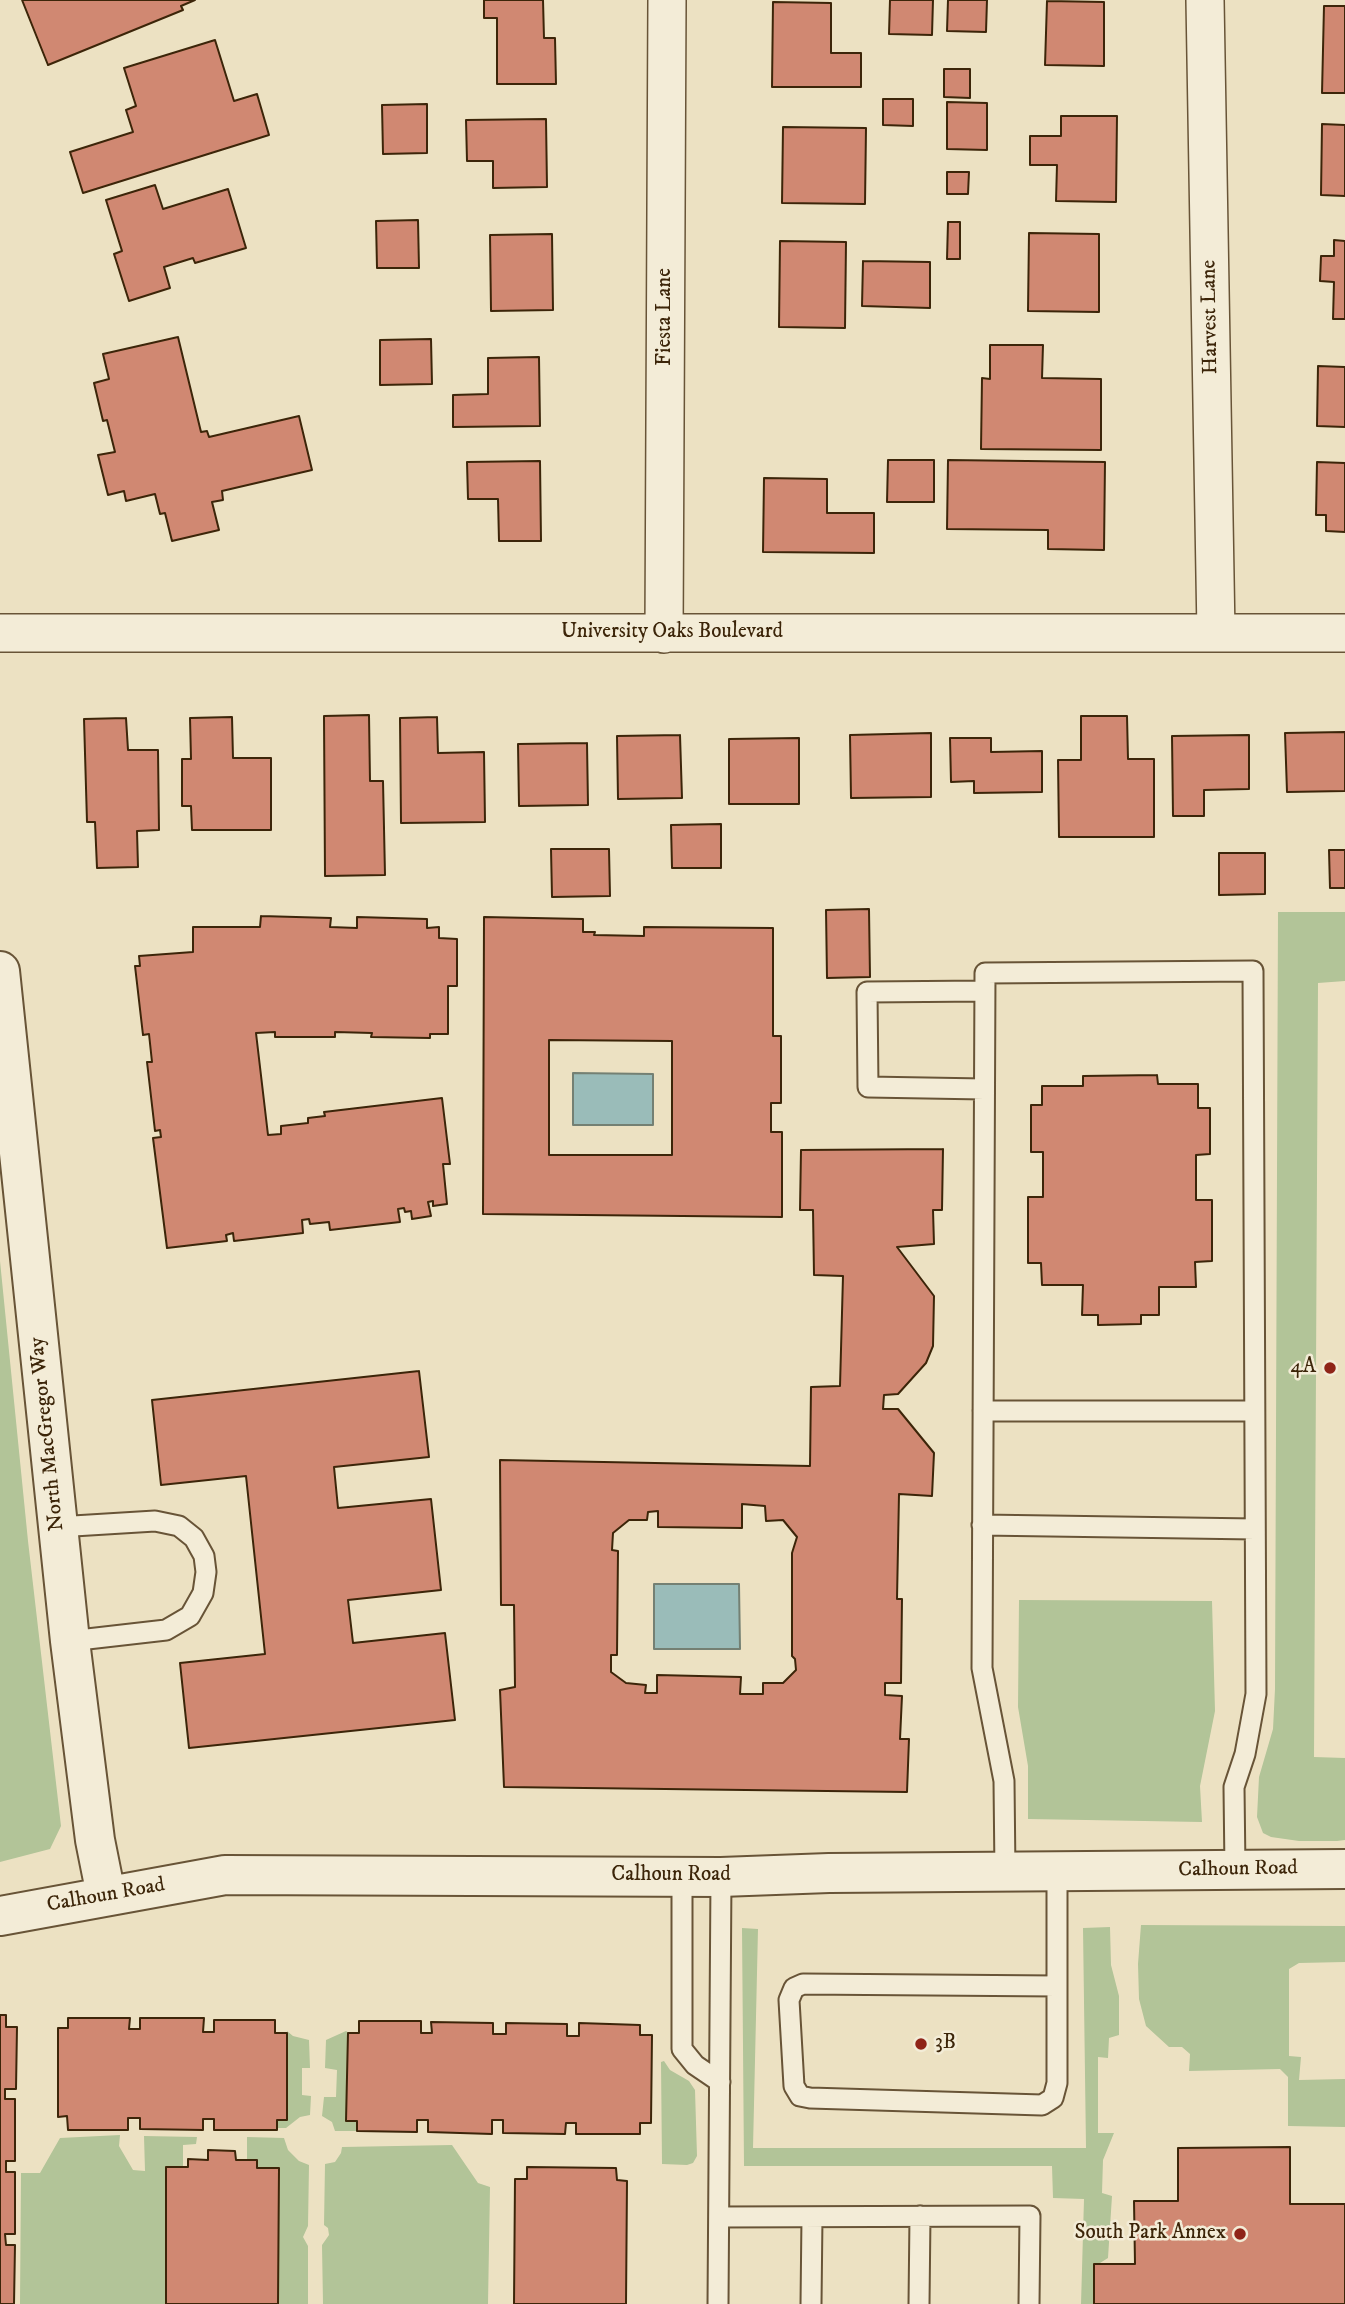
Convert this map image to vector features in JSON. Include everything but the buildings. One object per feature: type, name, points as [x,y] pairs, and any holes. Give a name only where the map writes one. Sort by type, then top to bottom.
[{"type":"street","name":"Fiesta Lane","points":[[664,634],[667,0]]},
{"type":"street","name":"Harvest Lane","points":[[1205,0],[1216,633]]},
{"type":"street","name":"University Oaks Boulevard","points":[[0,633],[1345,633]]},
{"type":"street","name":"North MacGregor Way","points":[[0,971],[70,1641],[95,1840],[106,1895]]},
{"type":"street","name":"Calhoun Road","points":[[0,1916],[225,1875],[721,1877],[829,1873],[1345,1869]]},
{"type":"lane","points":[[1004,1873],[1004,1781],[982,1668],[985,973],[1253,971],[1256,1694],[1245,1754],[1234,1787],[1236,1870]]},
{"type":"lane","points":[[984,991],[867,992],[868,1087],[984,1089]]},
{"type":"lane","points":[[983,1411],[1254,1410]]},
{"type":"lane","points":[[57,1527],[155,1521],[179,1526],[194,1538],[204,1556],[206,1572],[203,1593],[190,1616],[166,1630],[70,1641]]},
{"type":"lane","points":[[982,1524],[1255,1529]]},
{"type":"lane","points":[[1057,1872],[1057,1986],[1057,2083],[1052,2098],[1042,2105],[810,2098],[800,2096],[793,2086],[789,2000],[794,1988],[803,1984],[1057,1986]]},
{"type":"lane","points":[[682,1877],[682,2049],[695,2065],[720,2082]]},
{"type":"lane","points":[[718,2304],[721,1877]]},
{"type":"lane","points":[[720,2217],[1030,2216],[1029,2304]]},
{"type":"lane","points":[[811,2304],[812,2217]]},
{"type":"lane","points":[[919,2304],[920,2217]]},
{"type":"green space","points":[[1278,912],[1345,912],[1345,981],[1318,983],[1314,1757],[1345,1758],[1345,1840],[1337,1841],[1299,1841],[1271,1837],[1263,1833],[1257,1817],[1259,1777],[1273,1729],[1275,1689]]},
{"type":"green space","points":[[0,1261],[28,1541],[61,1826],[50,1849],[0,1862]]},
{"type":"green space","points":[[1019,1600],[1212,1601],[1215,1711],[1200,1786],[1202,1822],[1028,1819],[1028,1766],[1018,1707]]},
{"type":"green space","points":[[1141,1925],[1345,1926],[1345,1962],[1299,1963],[1289,1969],[1289,2056],[1301,2057],[1299,2080],[1345,2079],[1345,2127],[1288,2126],[1288,2077],[1280,2069],[1189,2071],[1190,2054],[1182,2047],[1169,2047],[1146,2026],[1139,1999]]},
{"type":"green space","points":[[1110,1927],[1111,1965],[1119,1996],[1119,2035],[1109,2038],[1108,2058],[1098,2057],[1098,2133],[1114,2133],[1103,2160],[1102,2193],[1112,2196],[1108,2258],[1100,2263],[1099,2304],[1081,2304],[1084,2199],[1053,2198],[1052,2166],[744,2166],[742,1928],[758,1929],[753,2148],[1086,2148],[1083,1928]]},
{"type":"green space","points":[[287,2031],[293,2036],[309,2040],[310,2068],[302,2068],[302,2095],[311,2096],[310,2115],[300,2117],[286,2128],[277,2128],[277,2119],[286,2119]]},
{"type":"green space","points":[[346,2031],[349,2033],[347,2121],[358,2121],[358,2131],[335,2131],[332,2122],[322,2116],[324,2097],[336,2097],[337,2070],[325,2068],[326,2040]]},
{"type":"green space","points":[[664,2061],[670,2070],[689,2081],[695,2090],[697,2156],[693,2163],[687,2165],[662,2164],[661,2062]]},
{"type":"green space","points":[[120,2135],[119,2146],[133,2170],[145,2171],[144,2136],[197,2137],[196,2144],[183,2145],[183,2167],[166,2167],[166,2304],[20,2304],[21,2173],[40,2173],[60,2138]]},
{"type":"green space","points":[[247,2137],[284,2138],[288,2150],[299,2161],[309,2165],[308,2226],[303,2237],[308,2246],[308,2304],[275,2304],[247,2168]]},
{"type":"green space","points":[[452,2145],[478,2183],[490,2187],[488,2304],[323,2304],[322,2245],[329,2235],[328,2228],[324,2225],[325,2164],[335,2162],[342,2147]]},
{"type":"water","points":[[573,1073],[653,1074],[653,1125],[573,1125]]},
{"type":"water","points":[[654,1584],[739,1584],[740,1649],[654,1649]]},
{"type":"place","name":"4A","points":[[1330,1368]]},
{"type":"place","name":"3B","points":[[921,2044]]},
{"type":"place","name":"South Park Annex","points":[[1240,2234]]}]
